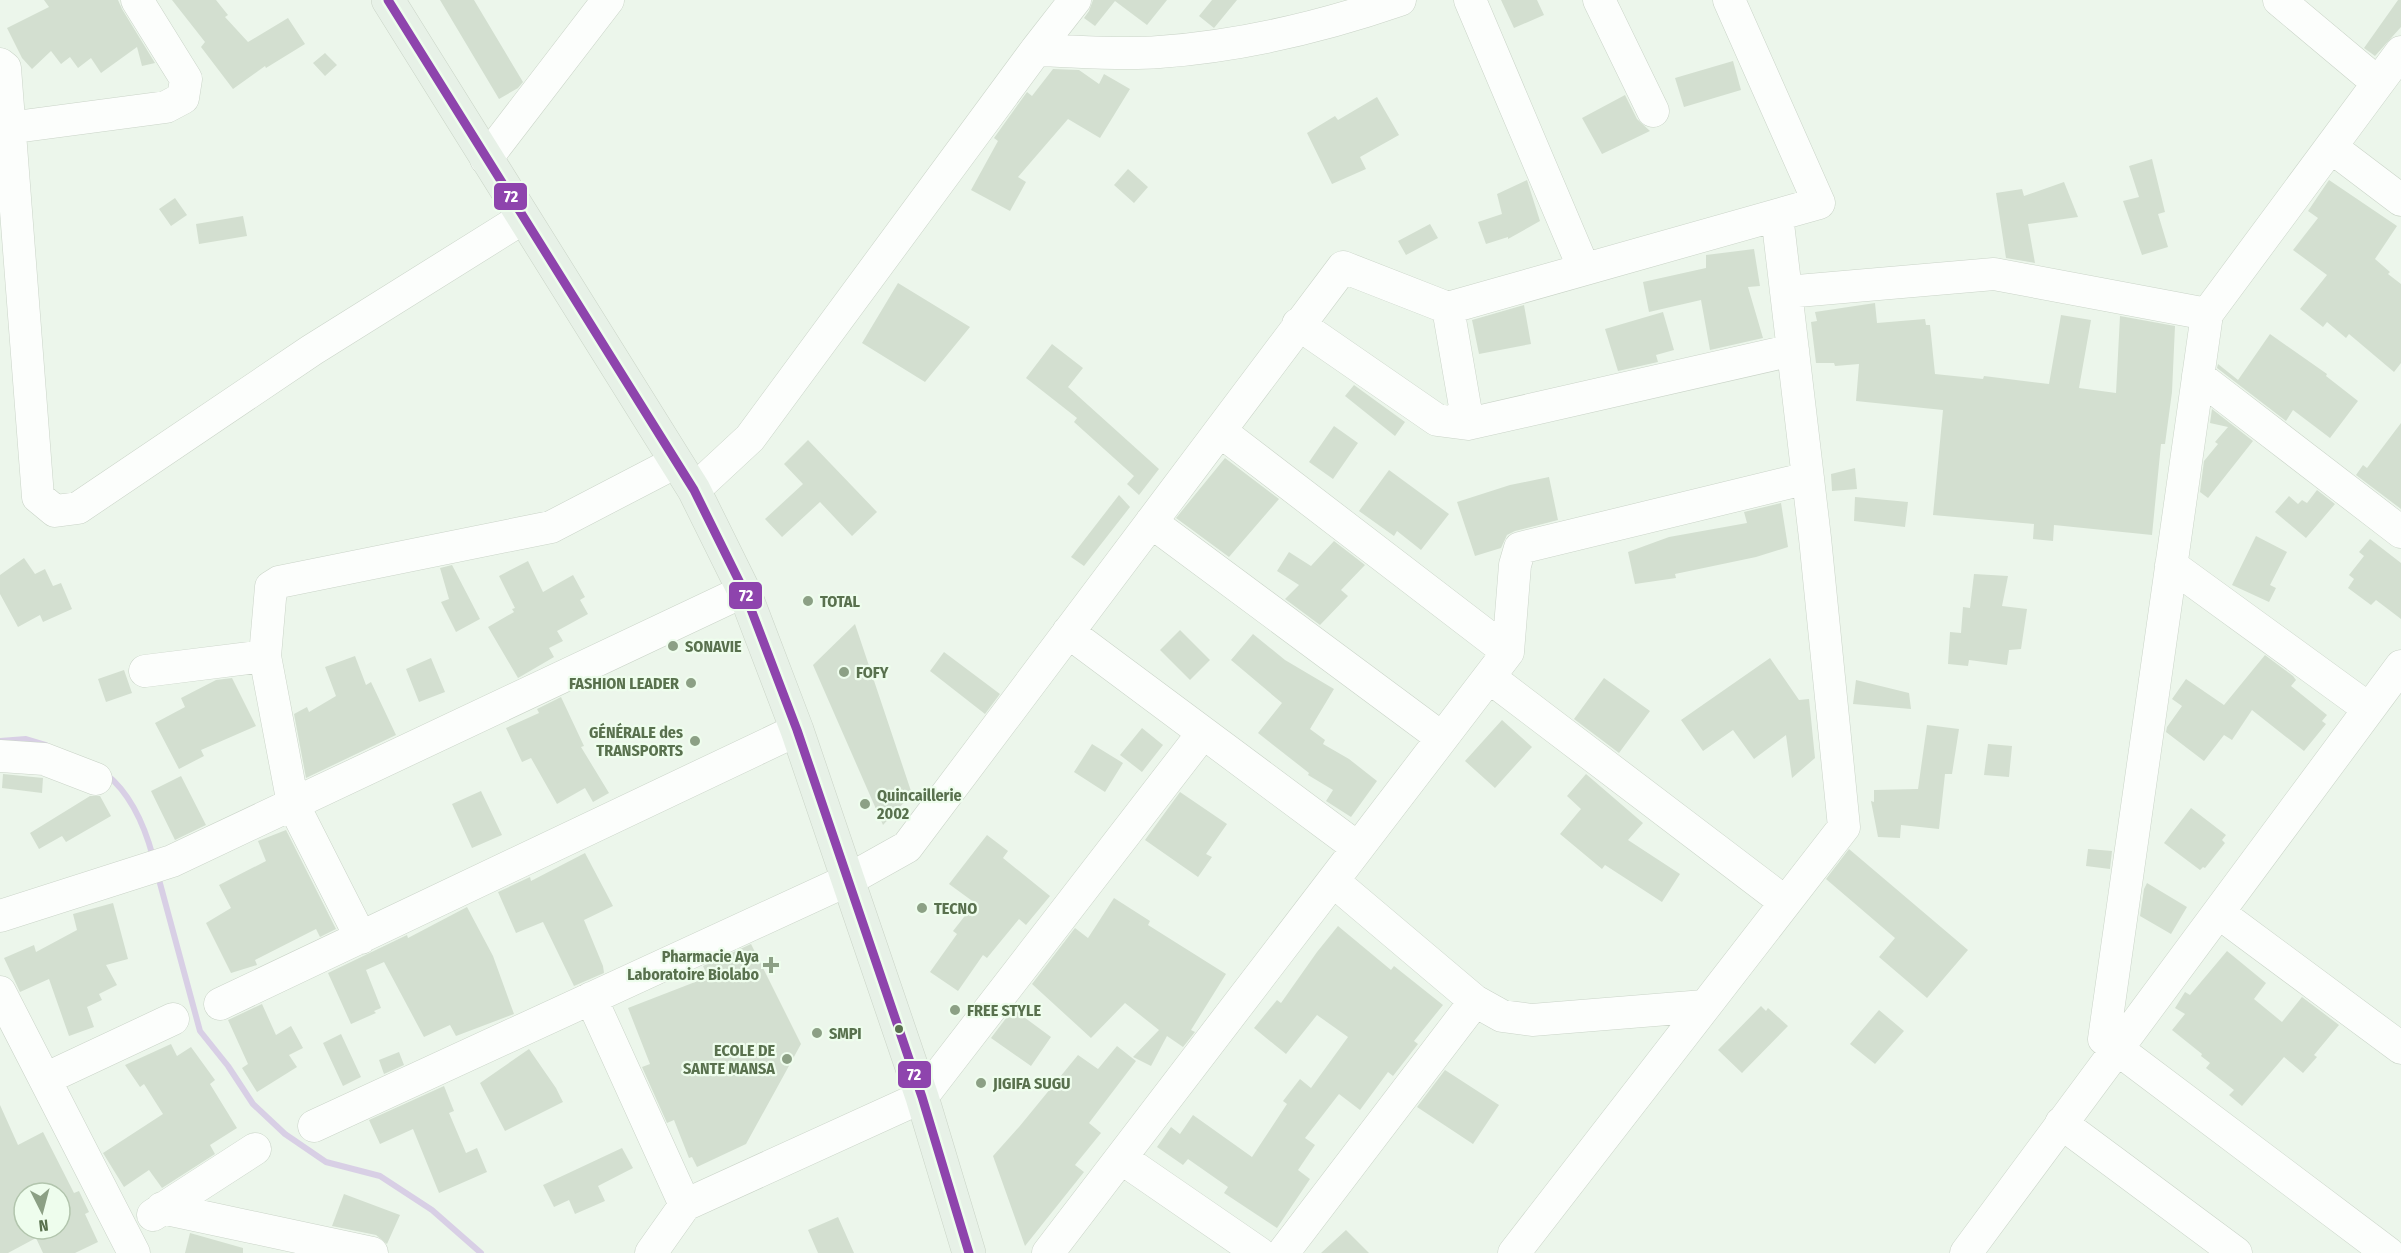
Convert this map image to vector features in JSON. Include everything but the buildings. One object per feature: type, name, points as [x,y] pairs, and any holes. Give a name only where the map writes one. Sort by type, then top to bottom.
[{"type":"main road","points":[[388,0],[694,490],[744,591],[797,730],[922,1097],[969,1253]]},
{"type":"street","points":[[8,128],[166,107],[183,98],[186,79],[137,0]]},
{"type":"street","points":[[486,159],[608,0]]},
{"type":"street","points":[[694,490],[750,438],[1075,0]]},
{"type":"street","points":[[1036,50],[1157,53],[1239,44],[1363,13],[1400,0]]},
{"type":"street","points":[[1470,0],[1584,269]]},
{"type":"street","points":[[1599,0],[1653,111]]},
{"type":"street","points":[[314,1126],[848,880],[907,847],[1343,267],[1448,308],[1820,203],[1729,0]]},
{"type":"street","points":[[2278,0],[2378,83]]},
{"type":"street","points":[[2388,1253],[2104,1038],[2207,314],[2401,52]]},
{"type":"street","points":[[0,64],[5,68],[38,497],[55,511],[78,508],[312,350],[523,218]]},
{"type":"street","points":[[2331,147],[2401,200]]},
{"type":"street","points":[[1529,1248],[1704,1006],[1844,827],[1808,478],[1777,215]]},
{"type":"street","points":[[1786,292],[1994,274],[2207,314]]},
{"type":"street","points":[[1448,308],[1468,424]]},
{"type":"street","points":[[1298,324],[1437,420],[1468,424],[1793,350]]},
{"type":"street","points":[[2198,376],[2401,532]]},
{"type":"street","points":[[1220,431],[1508,652]]},
{"type":"street","points":[[361,938],[293,804],[265,656],[271,587],[279,582],[551,527],[676,462]]},
{"type":"street","points":[[1048,1253],[1508,652],[1515,565],[1520,548],[1808,478]]},
{"type":"street","points":[[1151,522],[1442,738]]},
{"type":"street","points":[[2171,566],[2369,709]]},
{"type":"street","points":[[0,916],[159,865],[744,591]]},
{"type":"street","points":[[1068,632],[1358,848]]},
{"type":"street","points":[[145,671],[265,656]]},
{"type":"street","points":[[1966,1253],[2401,666]]},
{"type":"street","points":[[1489,677],[1785,902]]},
{"type":"street","points":[[220,1004],[797,730]]},
{"type":"street","points":[[651,1253],[685,1205],[922,1097],[1203,732]]},
{"type":"street","points":[[0,756],[44,759],[96,779]]},
{"type":"street","points":[[1333,881],[1475,1000],[1502,1016],[1532,1020],[1704,1006]]},
{"type":"street","points":[[2219,913],[2401,1048]]},
{"type":"street","points":[[1,996],[129,1243],[162,1208],[255,1149]]},
{"type":"street","points":[[591,998],[685,1205]]},
{"type":"street","points":[[1283,1253],[1475,1000]]},
{"type":"street","points":[[45,1079],[173,1019]]},
{"type":"street","points":[[2061,1123],[2236,1253]]},
{"type":"street","points":[[1121,1158],[1259,1253]]},
{"type":"street","points":[[162,1208],[280,1244],[372,1253]]},
{"type":"waterway","points":[[0,741],[26,739],[46,745]]},
{"type":"waterway","points":[[106,774],[130,801],[146,834],[153,857]]},
{"type":"waterway","points":[[158,876],[200,1031],[228,1066],[253,1104],[285,1134],[326,1162],[380,1176],[432,1210],[481,1253]]},
{"type":"transit line","name":"72","points":[[388,0],[694,490],[744,591],[797,730],[922,1097],[969,1253]]},
{"type":"place","name":"TOTAL","points":[[808,601]]},
{"type":"place","name":"SONAVIE","points":[[673,646]]},
{"type":"place","name":"FOFY","points":[[844,672]]},
{"type":"place","name":"FASHION LEADER","points":[[691,683]]},
{"type":"place","name":"GÉNÉRALE des TRANSPORTS","points":[[695,741]]},
{"type":"place","name":"Quincaillerie 2002","points":[[865,804]]},
{"type":"place","name":"TECNO","points":[[922,908]]},
{"type":"place","name":"Pharmacie Aya Laboratoire Biolabo","points":[[771,965]]},
{"type":"place","name":"FREE STYLE","points":[[955,1010]]},
{"type":"place","name":"SMPI","points":[[817,1033]]},
{"type":"place","name":"ECOLE DE SANTE MANSA","points":[[787,1059]]},
{"type":"place","name":"JIGIFA SUGU","points":[[981,1083]]}]
